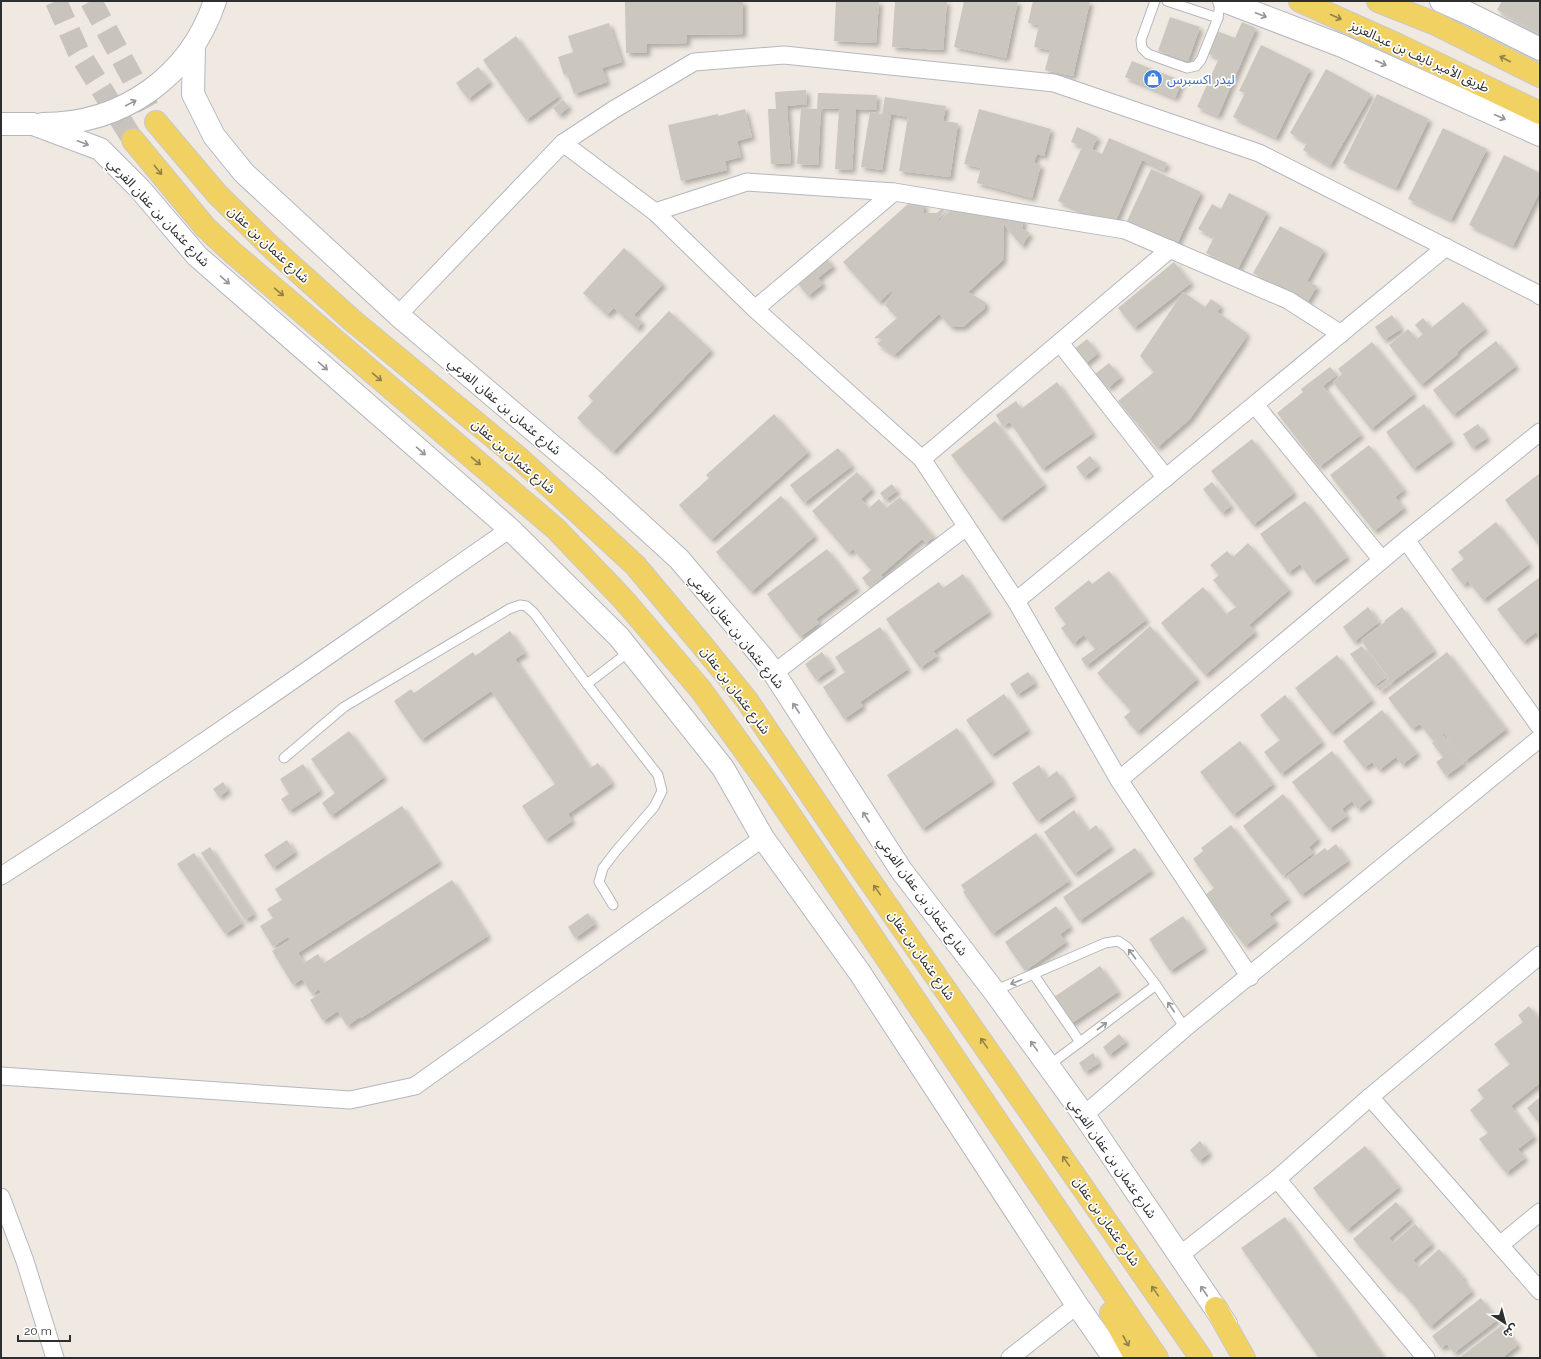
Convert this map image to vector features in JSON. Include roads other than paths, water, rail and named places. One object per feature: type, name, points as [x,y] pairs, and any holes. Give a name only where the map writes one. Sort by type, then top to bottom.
[{"type":"main road","points":[[1,124],[75,122],[102,115],[134,102],[167,77],[182,62],[204,29],[215,1]]},
{"type":"main road","name":"طريق الأمير نايف بن عبدالعزيز","points":[[1300,1],[1398,44],[1540,114]]},
{"type":"main road","points":[[1378,1],[1436,24],[1540,76]]},
{"type":"main road","points":[[1441,1],[1473,8],[1540,49]]},
{"type":"main road","points":[[1221,10],[1342,46],[1540,135]]},
{"type":"main road","name":"شارع عثمان بن عفان الفرعي","points":[[194,45],[193,94],[214,136],[244,173],[398,315],[598,485],[679,559],[774,673],[901,870],[994,991],[1084,1114],[1249,1358]]},
{"type":"main road","points":[[1,118],[33,124]]},
{"type":"main road","name":"شارع عثمان بن عفان","points":[[156,122],[216,194],[272,248],[353,321],[526,464],[635,565],[746,699],[847,848],[1201,1358]]},
{"type":"main road","name":"شارع عثمان بن عفان الفرعي","points":[[33,124],[100,149],[140,189],[198,256],[510,529],[619,637],[723,768],[763,838],[860,973],[1077,1305],[1114,1358]]},
{"type":"main road","points":[[133,140],[205,227],[239,258],[556,529],[623,599],[701,690],[773,790],[1157,1358]]},
{"type":"main road","points":[[1024,1161],[1136,1358]]},
{"type":"main road","points":[[1216,1308],[1244,1358]]},
{"type":"street","points":[[398,315],[563,143],[613,110],[694,62],[784,55],[1054,83],[1259,153],[1540,296]]},
{"type":"street","points":[[563,143],[655,212],[755,309],[922,460],[1016,601],[1119,780],[1250,977]]},
{"type":"street","points":[[655,212],[747,182],[894,192],[1125,230],[1288,300],[1340,334]]},
{"type":"street","points":[[755,309],[894,192]]},
{"type":"street","points":[[1016,601],[1446,247]]},
{"type":"street","points":[[922,460],[1170,249]]},
{"type":"street","points":[[1060,343],[1166,478]]},
{"type":"street","points":[[1254,405],[1382,560]]},
{"type":"street","points":[[1119,780],[1406,540],[1540,432]]},
{"type":"street","points":[[774,673],[966,527]]},
{"type":"street","points":[[1,876],[83,824],[510,529]]},
{"type":"street","points":[[1406,540],[1540,727]]},
{"type":"street","points":[[1084,1114],[1185,1028],[1250,977],[1540,738]]},
{"type":"street","points":[[1,1076],[350,1100],[415,1086],[763,838]]},
{"type":"street","points":[[1180,1255],[1277,1179],[1370,1097],[1540,955]]},
{"type":"street","points":[[1370,1097],[1540,1291]]},
{"type":"street","points":[[1277,1179],[1426,1358]]},
{"type":"street","points":[[1,1197],[25,1261],[55,1358]]},
{"type":"street","points":[[1500,1245],[1540,1212]]},
{"type":"street","points":[[1010,1358],[1077,1305]]},
{"type":"lane","points":[[1155,1],[1140,40],[1142,48],[1148,54],[1187,68],[1196,66],[1201,60],[1221,10],[1220,1]]},
{"type":"lane","points":[[1167,1],[1221,10]]},
{"type":"lane","points":[[284,758],[344,707],[509,609],[520,605],[526,606],[540,619],[587,684],[658,775],[662,791],[654,807],[603,868],[599,882],[613,905]]},
{"type":"lane","points":[[587,684],[630,651]]},
{"type":"lane","points":[[994,991],[1105,944],[1118,941],[1127,947],[1156,985],[1185,1028]]},
{"type":"lane","points":[[1034,975],[1080,1042]]},
{"type":"lane","points":[[1048,1066],[1156,985]]},
{"type":"tunnel","points":[[56,1],[78,51],[133,140]]},
{"type":"tunnel","points":[[91,1],[156,122]]},
{"type":"place","name":"ليدر اكسبرس","points":[[1153,79]]}]
